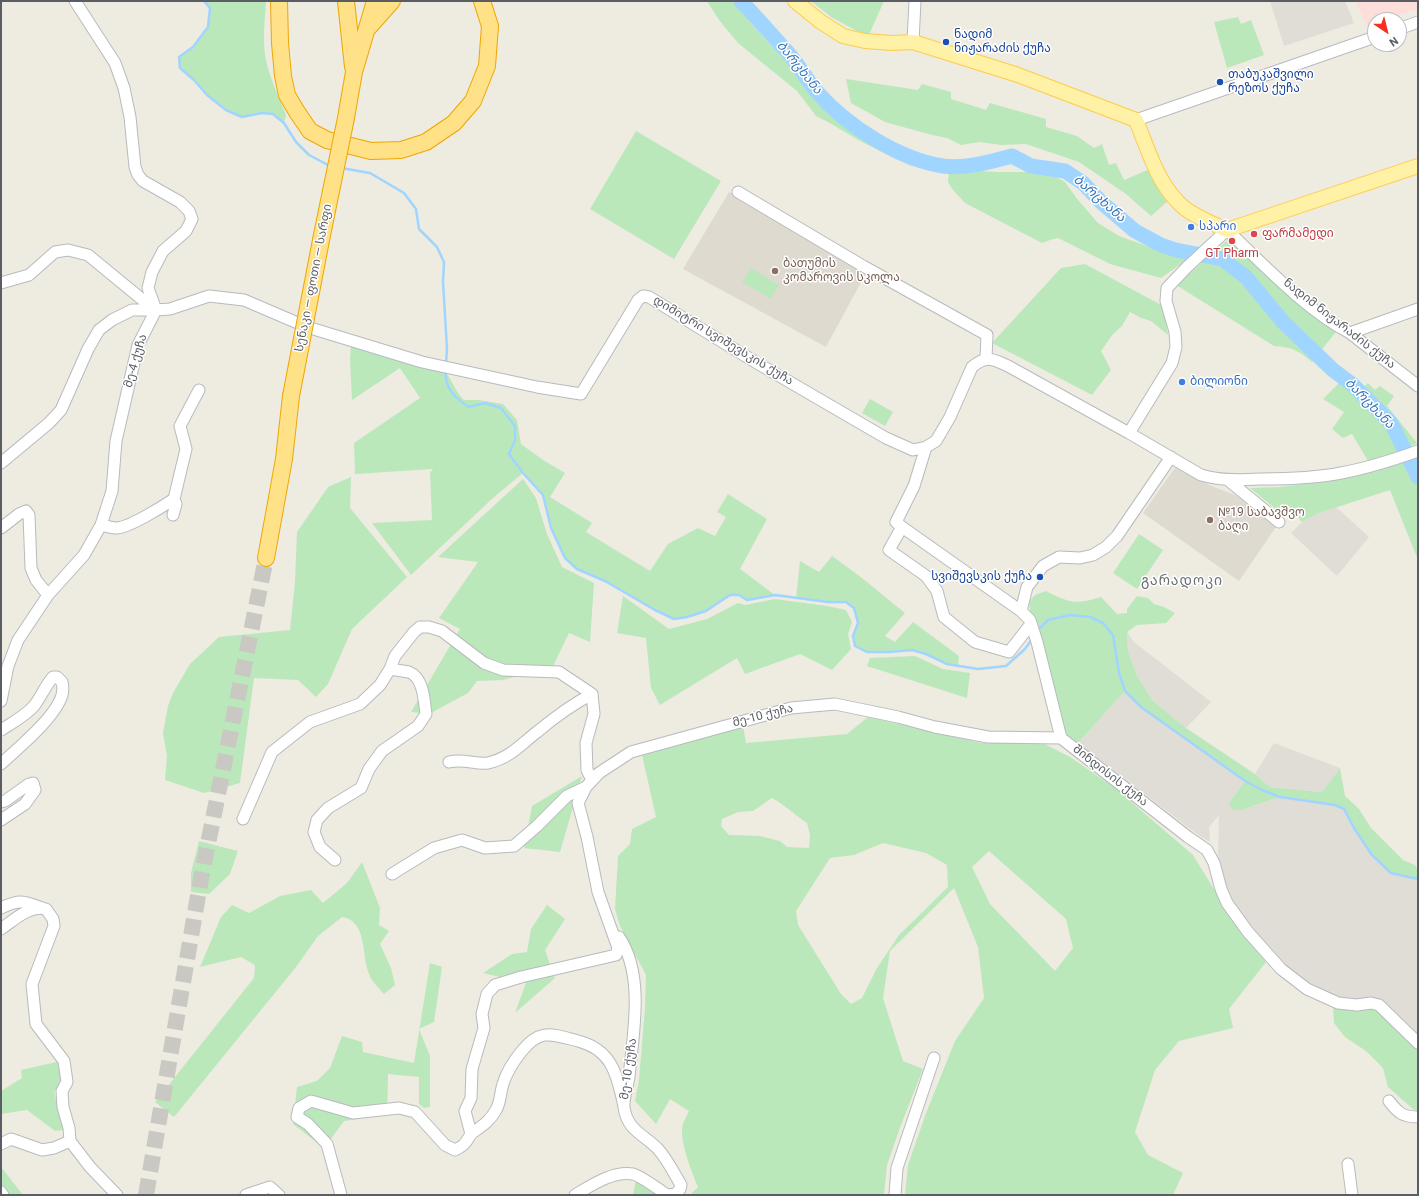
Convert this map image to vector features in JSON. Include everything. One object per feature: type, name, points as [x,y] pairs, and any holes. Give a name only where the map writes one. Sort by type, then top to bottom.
[{"type":"highway","points":[[279,1],[280,43],[283,76],[287,95],[297,112],[310,131],[326,140],[371,151],[401,150],[426,142],[454,123],[473,101],[487,66],[490,26],[482,1]]},
{"type":"highway","points":[[346,1],[354,72]]},
{"type":"highway","name":"სენაკი — ფოთი — სარფი","points":[[266,558],[284,459],[291,396],[320,242],[354,72],[375,1]]},
{"type":"highway","points":[[366,30],[392,1]]},
{"type":"main road","points":[[795,1],[821,22],[843,36],[865,41],[892,43],[914,42],[1018,75],[1136,120]]},
{"type":"main road","name":"ნადიმ ნიჟარაძის ქუჩა","points":[[1136,120],[1165,188],[1182,206],[1207,221],[1223,234]]},
{"type":"main road","points":[[1223,234],[1418,166]]},
{"type":"street","points":[[75,1],[115,63],[124,88],[130,117],[135,167],[138,175],[143,181],[180,202],[189,211],[192,219],[186,231],[163,251],[152,272],[148,288],[156,310]]},
{"type":"street","points":[[914,42],[915,1]]},
{"type":"street","points":[[1407,26],[1418,22]]},
{"type":"street","points":[[1136,120],[1367,40]]},
{"type":"street","points":[[738,192],[863,266],[987,335],[986,358]]},
{"type":"street","points":[[1129,433],[1172,363],[1176,347],[1175,332],[1166,301],[1167,288],[1187,267],[1223,234]]},
{"type":"street","name":"ნადიმ ნიჟარაძის ქუჩა","points":[[1223,234],[1298,296],[1340,327],[1350,332],[1418,386]]},
{"type":"street","points":[[1,283],[29,275],[55,252],[68,250],[88,255],[156,310]]},
{"type":"street","name":"დიმიტრი სვიშევსკის ქუჩა","points":[[1,463],[49,423],[61,410],[88,349],[99,330],[112,320],[132,310],[156,310],[170,308],[209,296],[244,300],[307,327],[436,365],[537,387],[581,394],[638,300],[643,296],[649,297],[757,363],[886,438],[913,450],[926,447]]},
{"type":"street","name":"მე-4 ქუჩა","points":[[1,701],[8,666],[18,640],[48,595],[84,555],[101,525],[112,491],[116,441],[138,345],[156,310]]},
{"type":"street","points":[[1350,332],[1418,310]]},
{"type":"street","points":[[1032,627],[1009,652],[975,642],[944,617],[937,592],[926,576],[889,550],[902,527],[896,522],[914,486],[926,447],[936,441],[945,427],[972,367],[986,358],[993,359],[1008,366],[1201,475],[1214,478],[1228,480],[1281,479],[1320,476],[1371,466],[1418,451]]},
{"type":"street","points":[[173,515],[176,504],[174,499],[186,449],[180,426],[198,390]]},
{"type":"street","points":[[1021,611],[1027,587],[1043,566],[1059,556],[1080,558],[1093,555],[1106,548],[1117,536],[1171,457]]},
{"type":"street","points":[[1228,480],[1279,522]]},
{"type":"street","points":[[101,525],[116,528],[124,526],[174,499]]},
{"type":"street","points":[[1,528],[19,514],[26,511],[29,515],[31,568],[36,580],[48,595]]},
{"type":"street","name":"შინდისის ქუჩა","points":[[902,527],[1021,611],[1030,620],[1061,738],[1188,837],[1207,850],[1214,863],[1221,889],[1227,903],[1248,932],[1281,969],[1307,989],[1338,1003],[1357,1006],[1371,1002],[1379,1005],[1418,1043]]},
{"type":"street","points":[[243,819],[272,752],[310,722],[360,704],[380,685],[396,656],[414,632],[420,627],[429,627],[442,630],[484,663],[503,670],[559,672],[592,694]]},
{"type":"street","points":[[335,860],[320,846],[314,832],[317,820],[328,808],[361,788],[369,769],[382,751],[418,726],[426,714],[422,686],[417,678],[410,673],[390,669]]},
{"type":"street","points":[[1,730],[22,716],[33,706],[53,677],[57,677],[62,682],[62,694],[57,706],[40,727],[1,764]]},
{"type":"street","points":[[449,762],[457,760],[487,763],[511,754],[571,705],[592,694]]},
{"type":"street","points":[[392,874],[434,848],[462,840],[485,848],[514,846],[537,826],[567,796],[589,784],[586,744],[594,714],[592,694]]},
{"type":"street","name":"მე-10 ქუჩა","points":[[575,1195],[612,1176],[624,1174],[634,1174],[668,1195],[676,1194],[681,1185],[658,1148],[638,1134],[629,1122],[624,1106],[635,1017],[635,994],[628,955],[623,943],[608,921],[598,892],[587,837],[578,803],[589,784],[599,773],[631,752],[791,708],[835,704],[898,717],[935,727],[988,737],[1061,738]]},
{"type":"street","points":[[1,802],[5,801],[29,784],[34,783],[36,790],[25,804],[1,820]]},
{"type":"street","points":[[1,908],[24,901],[46,909],[53,919],[54,926],[32,984],[36,1024],[64,1061],[67,1082],[62,1091],[63,1107],[69,1128],[70,1141],[90,1167],[118,1195]]},
{"type":"street","points":[[1,929],[26,912],[40,908],[46,909]]},
{"type":"street","points":[[471,1134],[465,1111],[471,1098],[472,1069],[484,1028],[482,1014],[487,994],[495,985],[521,977],[616,955],[618,948],[608,921]]},
{"type":"street","points":[[341,1195],[327,1144],[308,1124],[297,1117],[299,1108],[311,1101],[353,1113],[399,1108],[415,1112],[445,1145],[455,1150],[466,1143],[471,1134],[489,1121],[500,1101],[502,1086],[509,1067],[529,1042],[537,1036],[547,1035],[559,1036],[581,1042],[600,1051],[611,1063],[617,1076],[624,1106]]},
{"type":"street","points":[[895,1195],[897,1168],[934,1058]]},
{"type":"street","points":[[1389,1101],[1397,1111],[1408,1117],[1418,1117]]},
{"type":"street","points":[[1,1144],[11,1139],[42,1150],[54,1148],[70,1141]]},
{"type":"street","points":[[1348,1164],[1352,1195]]},
{"type":"street","points":[[246,1195],[270,1187],[279,1195]]},
{"type":"shaded area","points":[[1270,1],[1345,1],[1354,23],[1284,46]]},
{"type":"shaded area","points":[[1355,1],[1418,1],[1418,9],[1407,12],[1367,12],[1367,25]]},
{"type":"shaded area","name":"ბათუმის კომაროვის სკოლა","points":[[729,192],[866,273],[826,347],[683,269]]},
{"type":"shaded area","name":"№19 საბავშვო ბაღი","points":[[1177,465],[1209,485],[1235,495],[1276,527],[1239,581],[1143,513]]},
{"type":"shaded area","points":[[1336,507],[1369,537],[1337,576],[1291,533],[1302,522],[1319,513]]},
{"type":"shaded area","points":[[1127,632],[1134,642],[1211,702],[1186,728],[1152,700],[1137,676],[1128,651]]},
{"type":"shaded area","points":[[1125,691],[1141,707],[1245,781],[1229,803],[1254,806],[1280,797],[1335,805],[1344,809],[1354,828],[1391,873],[1418,879],[1418,1035],[1384,1001],[1375,999],[1346,999],[1313,989],[1282,965],[1229,898],[1218,862],[1219,815],[1209,827],[1210,842],[1201,837],[1078,743]]},
{"type":"shaded area","points":[[1274,743],[1340,768],[1322,792],[1270,787],[1255,774]]},
{"type":"green space","points":[[204,1],[266,1],[264,45],[266,60],[286,115],[284,123],[273,114],[262,113],[242,117],[226,110],[207,95],[194,80],[180,68],[179,57],[193,47],[208,27],[210,8]]},
{"type":"green space","points":[[707,1],[733,1],[750,22],[840,121],[917,162],[911,166],[860,141],[816,116],[797,91],[738,43],[719,20]]},
{"type":"green space","points":[[811,1],[884,1],[868,37],[831,17]]},
{"type":"green space","points":[[1238,17],[1241,24],[1251,20],[1264,55],[1227,68],[1214,22]]},
{"type":"green space","points":[[846,79],[918,90],[922,84],[951,92],[951,99],[986,110],[990,103],[1046,119],[1046,127],[1077,136],[1094,148],[1102,144],[1109,165],[1116,163],[1124,180],[1152,168],[1169,200],[1151,216],[1126,194],[1079,162],[1026,144],[1001,145],[980,142],[961,145],[947,138],[885,122],[851,103]]},
{"type":"green space","points":[[636,131],[721,181],[674,259],[590,209]]},
{"type":"green space","points":[[949,169],[997,172],[1048,172],[1065,182],[1098,223],[1119,236],[1147,246],[1192,256],[1161,278],[1110,264],[1058,238],[1042,243],[965,203],[948,182]]},
{"type":"green space","points":[[1232,236],[1331,329],[1339,328],[1312,362],[1295,350],[1286,347],[1274,346],[1176,285]]},
{"type":"green space","points":[[1085,264],[1163,306],[1168,335],[1151,321],[1130,312],[1122,326],[1113,334],[1101,351],[1111,370],[1092,395],[992,343],[1061,268]]},
{"type":"green space","points":[[751,268],[779,285],[771,299],[742,282]]},
{"type":"green space","points":[[351,345],[446,373],[458,394],[464,400],[479,400],[503,404],[517,420],[521,444],[543,460],[565,473],[550,497],[592,523],[586,532],[650,571],[668,544],[698,528],[715,536],[726,517],[717,512],[728,494],[767,519],[740,569],[775,595],[747,600],[739,595],[730,595],[706,611],[687,617],[674,619],[655,610],[605,581],[577,569],[565,558],[551,528],[543,495],[523,473],[493,498],[411,575],[372,523],[432,520],[430,473],[433,469],[355,474],[354,443],[420,398],[400,368],[352,400],[350,359]]},
{"type":"green space","points":[[1344,378],[1360,391],[1368,383],[1375,390],[1380,386],[1394,396],[1387,406],[1417,443],[1402,451],[1368,461],[1352,434],[1343,438],[1332,429],[1344,412],[1323,399]]},
{"type":"green space","points":[[870,399],[893,412],[885,426],[862,413]]},
{"type":"green space","points":[[1401,461],[1415,469],[1418,463],[1418,560],[1390,490],[1319,513],[1302,522],[1289,506],[1283,515],[1250,488],[1280,487],[1349,478]]},
{"type":"green space","points":[[351,477],[350,508],[407,577],[352,629],[328,684],[316,697],[298,680],[254,678],[240,783],[204,793],[165,780],[167,756],[163,733],[168,706],[173,693],[190,664],[219,637],[290,630],[295,582],[297,532],[328,487]]},
{"type":"green space","points":[[523,479],[536,498],[547,534],[562,567],[594,583],[590,642],[569,633],[553,666],[503,680],[477,681],[468,693],[429,714],[411,712],[460,629],[439,618],[478,562],[438,557]]},
{"type":"green space","points":[[1139,534],[1163,550],[1137,589],[1113,573]]},
{"type":"green space","points":[[832,556],[905,613],[885,636],[895,642],[913,622],[959,656],[958,666],[947,664],[926,654],[912,650],[867,652],[855,646],[853,636],[858,623],[854,608],[846,602],[828,602],[796,598],[800,561],[819,572]]},
{"type":"green space","points":[[1046,591],[1073,602],[1101,597],[1117,614],[1127,613],[1127,609],[1137,596],[1148,598],[1154,604],[1175,613],[1166,623],[1137,625],[1127,632],[1128,651],[1137,676],[1152,700],[1186,728],[1255,774],[1270,787],[1322,792],[1340,768],[1345,796],[1359,809],[1371,828],[1403,860],[1415,865],[1418,870],[1418,879],[1391,873],[1372,855],[1354,828],[1344,809],[1335,805],[1280,797],[1241,810],[1232,810],[1229,803],[1245,781],[1141,707],[1125,691],[1078,743],[1063,731],[1031,618],[1029,602],[1035,595]]},
{"type":"green space","points":[[623,596],[669,629],[707,619],[738,603],[745,605],[775,599],[846,610],[852,622],[848,634],[851,649],[832,670],[800,654],[745,674],[737,658],[660,705],[651,688],[646,638],[617,633]]},
{"type":"green space","points":[[915,656],[943,669],[970,673],[967,698],[867,666],[870,658]]},
{"type":"green space","points":[[868,717],[981,743],[1041,742],[1070,757],[1115,788],[1193,855],[1241,933],[1266,962],[1229,1009],[1233,1028],[1179,1041],[1155,1070],[1135,1132],[1148,1155],[1183,1173],[1173,1195],[905,1195],[908,1165],[926,1113],[955,1041],[984,998],[978,947],[954,888],[890,951],[883,998],[903,1061],[923,1069],[887,1165],[884,1195],[690,1195],[698,1187],[687,1159],[682,1136],[683,1124],[689,1111],[670,1099],[656,1124],[635,1101],[639,1080],[646,975],[620,926],[615,909],[618,856],[630,844],[632,829],[656,817],[642,755],[743,726],[746,743],[847,734]],"holes":[[[772,798],[807,823],[810,835],[809,848],[787,847],[780,841],[760,836],[729,835],[721,826],[722,819],[738,812],[753,811]],[[883,843],[926,853],[947,865],[948,887],[899,935],[877,968],[862,998],[851,1004],[841,994],[798,925],[796,911],[830,858],[854,855]],[[989,851],[1066,919],[1073,948],[1055,971],[990,904],[972,867]]]},
{"type":"green space","points":[[582,776],[560,852],[524,848],[532,806]]},
{"type":"green space","points":[[199,841],[238,851],[230,874],[209,894],[191,892],[191,873]]},
{"type":"green space","points":[[362,862],[380,908],[379,925],[389,931],[380,944],[391,968],[395,985],[384,994],[373,982],[367,967],[360,932],[356,925],[350,920],[342,917],[318,936],[296,967],[174,1117],[155,1102],[254,978],[255,965],[241,957],[200,967],[221,917],[232,905],[249,913],[280,896],[311,890],[323,903],[347,883]]},
{"type":"green space","points":[[547,905],[565,919],[545,950],[555,978],[515,1013],[526,983],[483,973],[512,954],[527,952],[531,929]]},
{"type":"green space","points":[[430,963],[442,967],[434,1022],[419,1029]]},
{"type":"green space","points":[[1333,1007],[1355,1011],[1372,1007],[1377,1009],[1418,1048],[1418,1110],[1414,1110],[1388,1087],[1383,1068],[1366,1051],[1345,1037],[1334,1023]]},
{"type":"green space","points":[[419,1030],[430,1056],[430,1107],[424,1108],[419,1104],[419,1077],[388,1074],[387,1115],[344,1121],[324,1148],[293,1124],[297,1087],[317,1081],[330,1068],[342,1036],[362,1042],[363,1052],[414,1063]]},
{"type":"green space","points":[[57,1062],[62,1081],[54,1092],[64,1130],[55,1131],[27,1110],[1,1114],[1,1091],[22,1078],[21,1070]]},
{"type":"green space","points":[[1,1167],[23,1195],[1,1195]]},
{"type":"green space","points":[[636,1180],[666,1195],[633,1195]]},
{"type":"waterway","points":[[204,1],[210,8],[208,27],[193,47],[179,57],[180,68],[194,80],[207,95],[226,110],[242,117],[262,113],[273,114],[284,123],[296,142],[309,155],[330,166]]},
{"type":"waterway","name":"ბარცხანა","points":[[741,1],[790,55],[813,87],[829,105],[858,129],[874,139],[909,156],[943,166],[969,166],[1012,156],[1031,166],[1065,171],[1083,183],[1101,202],[1135,231],[1161,245],[1176,250],[1222,259],[1246,277],[1283,322],[1333,370],[1353,385],[1391,423],[1418,477]]},
{"type":"waterway","points":[[341,168],[370,173],[404,193],[416,209],[419,229],[437,247],[444,262],[443,282],[447,349],[446,364]]},
{"type":"waterway","points":[[446,371],[447,382],[451,392],[468,407],[485,403],[501,408],[515,426],[515,440],[509,454],[523,473],[543,495],[551,528],[565,558],[577,569],[605,581],[655,610],[674,619],[687,617],[706,611],[730,595],[739,595],[747,600],[775,595],[828,602],[846,602],[854,608],[858,623],[853,636],[855,646],[867,652],[912,650],[926,654],[947,664],[978,669],[1006,666],[1025,649],[1032,639]]},
{"type":"waterway","points":[[1037,631],[1048,620],[1070,615],[1090,617],[1103,623],[1113,635],[1119,673],[1125,691],[1141,707],[1245,781],[1262,790],[1280,797],[1335,805],[1344,809],[1354,828],[1372,855],[1391,873],[1418,879]]},
{"type":"tunnel","points":[[146,1195],[202,873],[266,558]]},
{"type":"place","name":"ნადიმ ნიჟარაძის ქუჩა","points":[[946,42]]},
{"type":"place","name":"თაბუკაშვილი რეზოს ქუჩა","points":[[1220,82]]},
{"type":"place","name":"სპარი","points":[[1191,227]]},
{"type":"place","name":"ფარმამედი","points":[[1254,234]]},
{"type":"place","name":"GT Pharm","points":[[1232,241]]},
{"type":"place","name":"ბათუმის კომაროვის სკოლა","points":[[775,271]]},
{"type":"place","name":"ბილიონი","points":[[1182,382]]},
{"type":"place","name":"№19 საბავშვო ბაღი","points":[[1210,520]]},
{"type":"place","name":"სვიშევსკის ქუჩა","points":[[1040,577]]},
{"type":"district","name":"გარადოკი","points":[[1182,581]]}]
